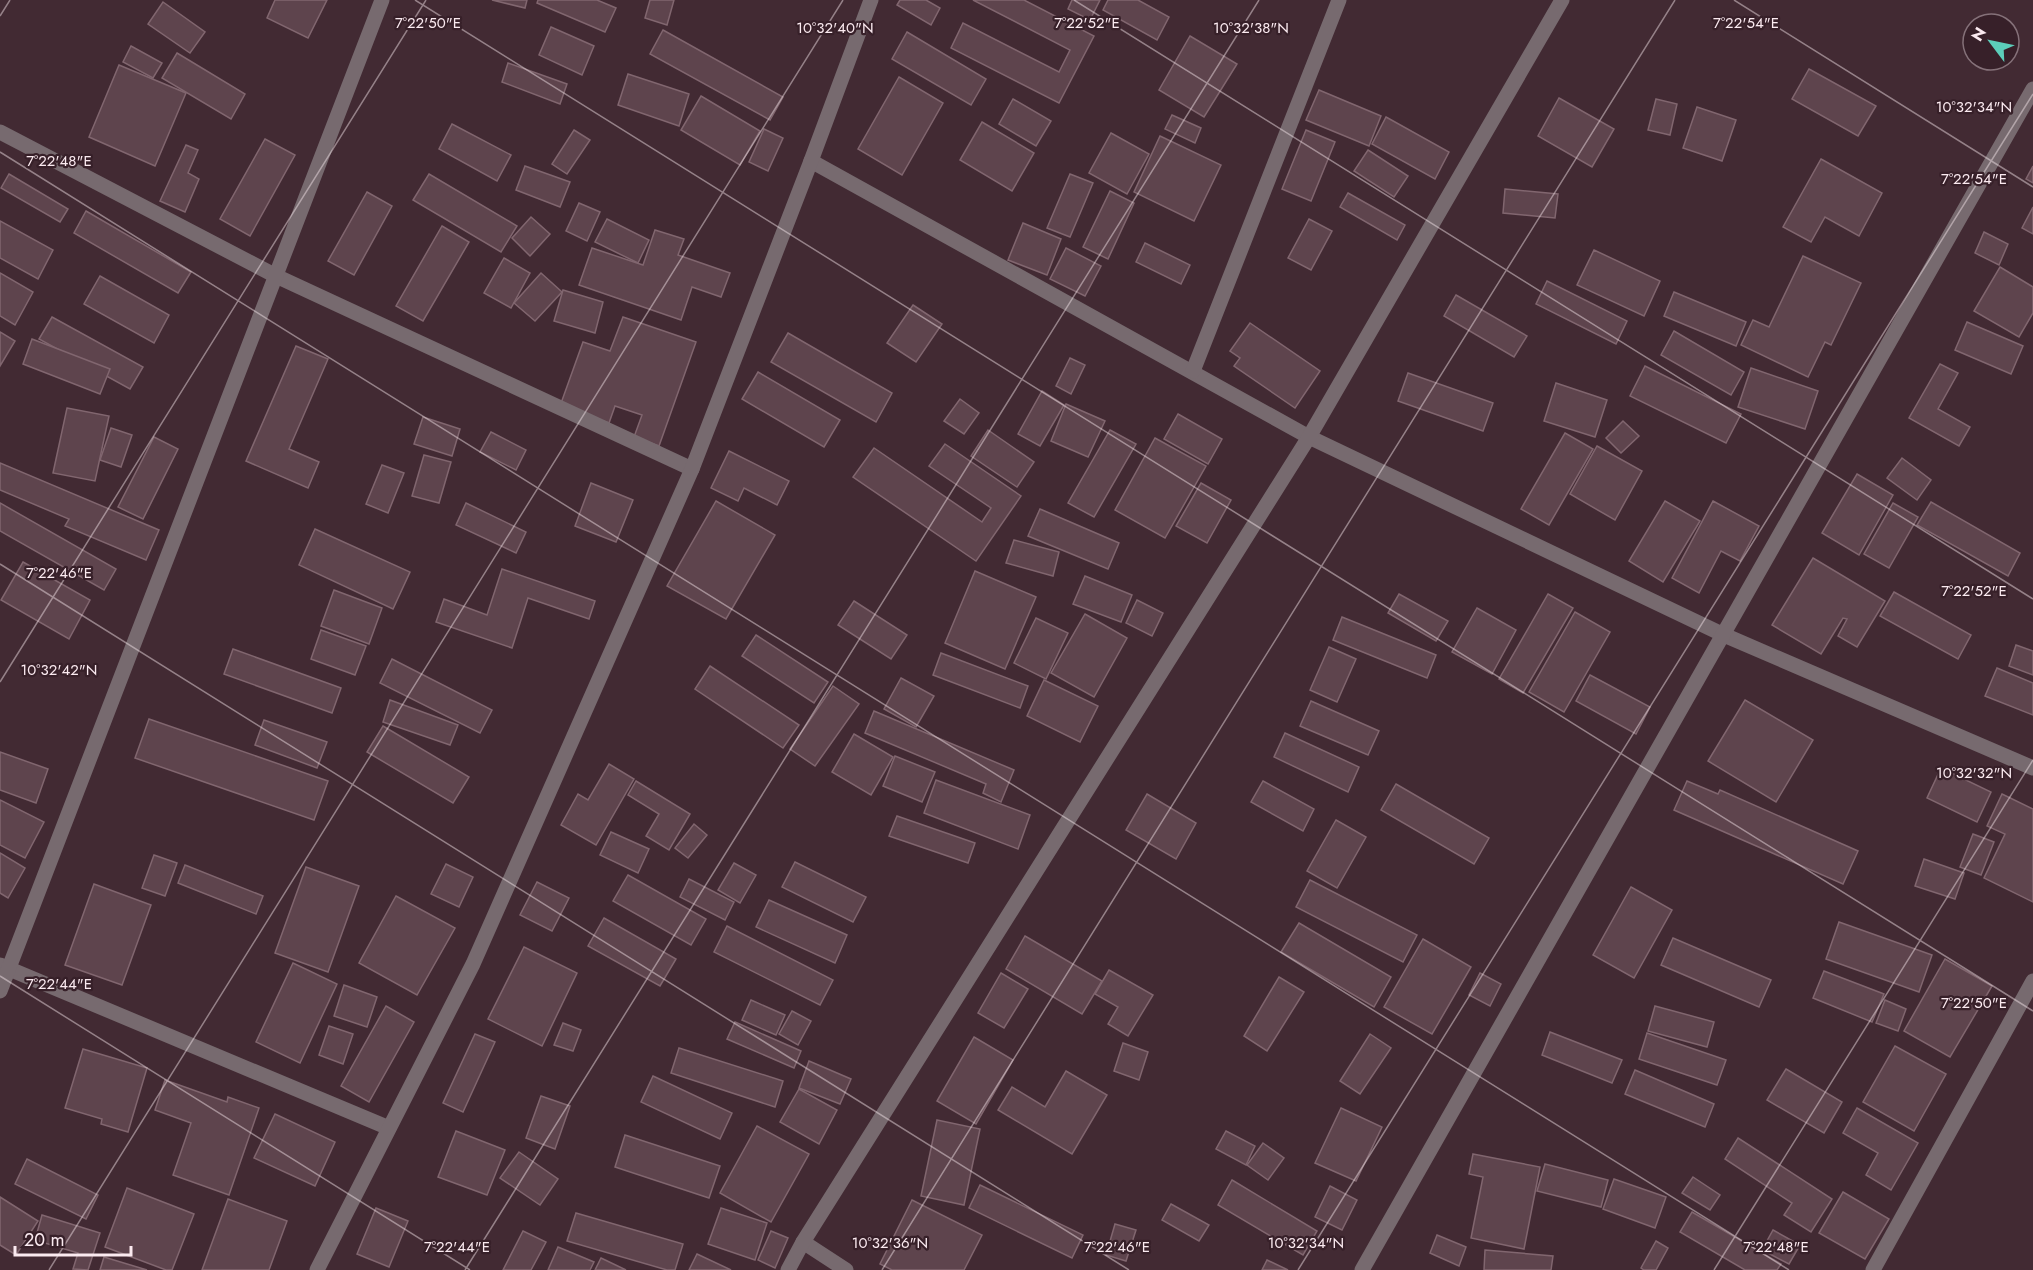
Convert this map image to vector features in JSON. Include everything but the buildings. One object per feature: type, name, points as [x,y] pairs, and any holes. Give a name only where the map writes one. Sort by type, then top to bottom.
[{"type":"street","points":[[0,991],[5,967],[382,0]]},
{"type":"street","points":[[317,1270],[473,964],[692,469],[871,0]]},
{"type":"street","points":[[1192,371],[1338,0]]},
{"type":"street","points":[[788,1270],[803,1242],[1309,436],[1562,0]]},
{"type":"street","points":[[1362,1270],[2033,89]]},
{"type":"street","points":[[0,132],[276,276],[692,469]]},
{"type":"street","points":[[811,161],[1309,436],[1724,635],[2033,768]]},
{"type":"street","points":[[5,967],[389,1128]]},
{"type":"street","points":[[1873,1270],[2033,981]]},
{"type":"street","points":[[803,1242],[846,1270]]}]
